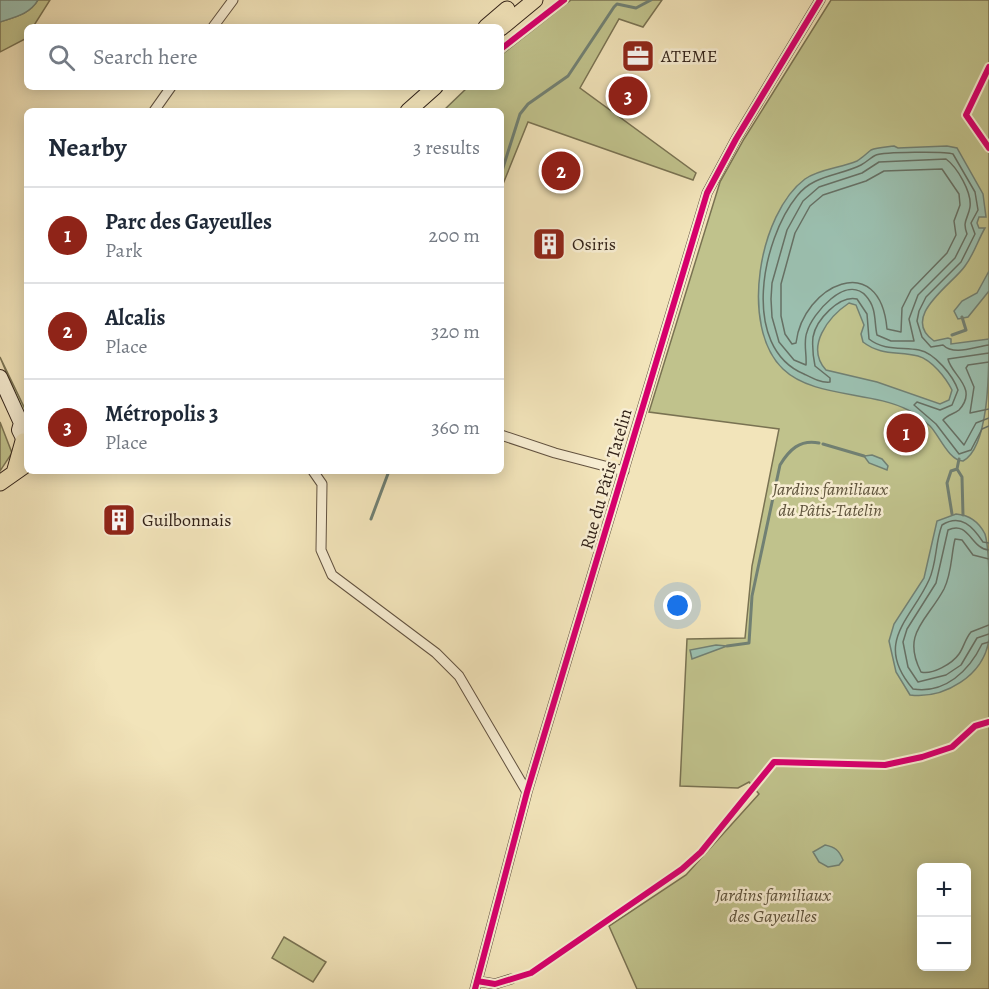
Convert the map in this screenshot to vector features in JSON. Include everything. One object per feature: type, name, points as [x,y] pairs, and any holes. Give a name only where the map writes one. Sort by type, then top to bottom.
[{"type":"main road","points":[[490,24],[519,0]]},
{"type":"main road","points":[[504,26],[535,0]]},
{"type":"main road","points":[[411,108],[426,90]]},
{"type":"main road","points":[[411,108],[432,90]]},
{"type":"main road","points":[[0,377],[24,424],[19,430],[24,442]]},
{"type":"main road","points":[[14,473],[24,447]]},
{"type":"main road","points":[[0,483],[24,466]]},
{"type":"street","points":[[215,24],[232,0]]},
{"type":"street","name":"Rue du Pâtis Tatelin","points":[[476,985],[527,792],[707,193],[736,139],[820,0]]},
{"type":"street","points":[[156,108],[169,90]]},
{"type":"street","points":[[504,436],[555,453],[624,471]]},
{"type":"street","points":[[315,474],[322,484],[321,550],[332,575],[436,653],[459,676],[527,792]]},
{"type":"street","points":[[476,985],[495,984],[511,979]]},
{"type":"green space","points":[[38,0],[50,0],[35,24],[24,24],[24,40],[0,52],[0,22],[17,17],[35,5]]},
{"type":"green space","points":[[571,0],[662,0],[643,27],[619,19],[580,88],[696,173],[693,180],[528,122],[504,182],[504,108],[446,108],[465,90],[504,90],[504,53]]},
{"type":"green space","points":[[831,0],[989,0],[989,989],[637,989],[609,926],[686,875],[759,794],[749,782],[738,788],[680,786],[687,639],[745,638],[752,566],[779,429],[649,412],[720,182],[744,139]]},
{"type":"green space","points":[[0,357],[24,407],[23,412]]},
{"type":"green space","points":[[0,422],[12,453],[0,471]]},
{"type":"green space","points":[[284,937],[326,962],[313,982],[272,958]]},
{"type":"water","points":[[0,0],[38,0],[26,12],[0,22]]},
{"type":"water","points":[[894,146],[898,148],[947,146],[957,148],[983,194],[986,217],[979,217],[977,223],[979,228],[985,228],[968,261],[932,301],[925,311],[922,322],[925,332],[934,341],[948,338],[951,339],[951,344],[989,339],[988,388],[983,425],[972,453],[963,461],[953,457],[930,426],[908,410],[878,400],[826,390],[796,378],[783,369],[769,350],[761,326],[758,299],[760,271],[766,243],[776,217],[789,195],[811,176],[857,161],[873,149]],"holes":[[[849,303],[856,305],[864,325],[861,334],[863,342],[876,349],[918,356],[928,361],[942,375],[952,390],[949,400],[940,404],[877,382],[826,370],[820,361],[818,352],[822,333],[841,309]]]},
{"type":"water","points":[[989,271],[989,291],[968,317],[958,319],[954,311],[962,301],[977,293]]},
{"type":"water","points":[[872,455],[882,459],[888,466],[887,470],[869,463],[864,456]]},
{"type":"water","points":[[956,514],[973,520],[985,534],[989,565],[989,639],[986,652],[971,674],[949,689],[923,695],[910,695],[896,672],[889,641],[894,624],[924,578],[937,521]]},
{"type":"water","points":[[716,645],[727,646],[692,659],[690,650]]},
{"type":"water","points":[[825,845],[838,851],[843,860],[839,865],[828,867],[819,862],[813,852]]},
{"type":"waterway","points":[[504,165],[520,114],[528,104],[568,76],[614,7],[617,4],[636,8],[651,0]]},
{"type":"waterway","points":[[952,335],[966,330],[962,317]]},
{"type":"waterway","points":[[727,646],[749,643],[752,596],[780,465],[787,455],[801,444],[819,443]]},
{"type":"waterway","points":[[823,444],[864,456]]},
{"type":"waterway","points":[[959,459],[957,469],[962,477],[963,515]]},
{"type":"waterway","points":[[952,514],[947,483],[951,471],[957,469]]},
{"type":"waterway","points":[[371,519],[388,474]]},
{"type":"cycle path","points":[[504,47],[564,0]]},
{"type":"cycle path","points":[[475,989],[527,792],[707,193],[736,139],[820,0]]},
{"type":"cycle path","points":[[989,67],[966,115],[989,148]]},
{"type":"cycle path","points":[[477,981],[495,984],[531,973],[682,869],[701,852],[774,762],[885,765],[922,757],[952,747],[975,726],[989,722]]},
{"type":"place","name":"ATEME","points":[[638,56]]},
{"type":"place","name":"Métropolis 3","points":[[628,96]]},
{"type":"place","name":"Alcalis","points":[[561,171]]},
{"type":"place","name":"Osiris","points":[[549,244]]},
{"type":"place","name":"Parc des Gayeulles","points":[[906,433]]},
{"type":"place","name":"Guilbonnais","points":[[119,520]]},
{"type":"park label","name":"Jardins familiaux du Pâtis-Tatelin","points":[[830,499]]},
{"type":"park label","name":"Jardins familiaux des Gayeulles","points":[[773,905]]}]
